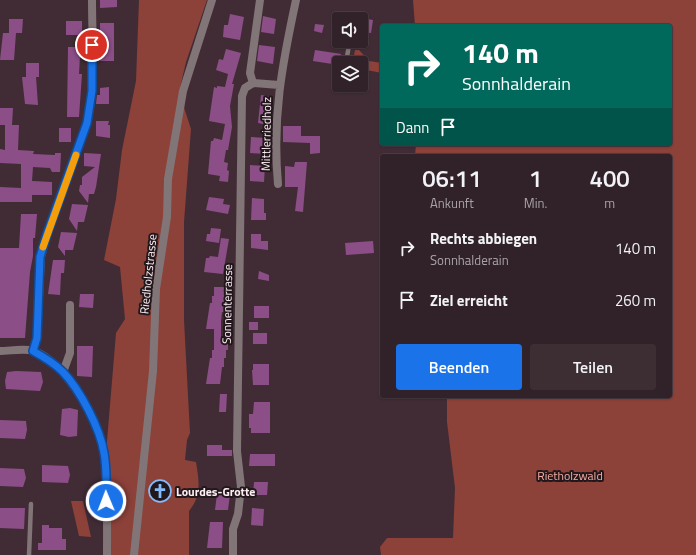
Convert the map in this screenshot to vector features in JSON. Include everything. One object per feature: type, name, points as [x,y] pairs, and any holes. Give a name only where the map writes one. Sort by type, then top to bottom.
[{"type":"street","points":[[33,351],[37,338],[40,257],[91,108],[92,0]]},
{"type":"street","name":"Riedholzstrasse","points":[[134,555],[153,371],[156,289],[167,216],[168,179],[182,90],[212,0]]},
{"type":"street","points":[[260,0],[250,73],[253,83],[279,85],[296,0]]},
{"type":"street","name":"Sonnenterrasse","points":[[233,555],[233,529],[238,514],[241,488],[237,451],[242,103],[245,88],[253,83]]},
{"type":"street","name":"Mittlerriedholz","points":[[278,184],[275,150],[279,85]]},
{"type":"street","points":[[63,372],[70,353],[70,304]]},
{"type":"street","points":[[0,350],[33,351],[50,360],[63,372],[84,404],[100,434],[103,447],[106,486],[107,555]]},
{"type":"lane","points":[[29,555],[31,504]]},
{"type":"green space","points":[[139,0],[207,0],[186,62],[179,92],[191,129],[184,222],[184,320],[190,433],[187,440],[185,460],[196,462],[199,482],[196,499],[189,511],[189,555],[107,555],[107,441],[116,333],[125,319],[120,267],[104,260],[116,199],[122,150],[136,81]]},
{"type":"green space","name":"Rietholzwald","points":[[413,0],[696,0],[696,555],[381,555],[380,547],[387,538],[453,538],[455,488],[447,422],[447,398],[672,398],[672,154],[415,154],[416,146],[672,146],[672,24],[415,24]]},
{"type":"green space","points":[[355,50],[359,50],[364,56],[354,56]]},
{"type":"green space","points":[[368,60],[380,63],[380,73],[368,70]]},
{"type":"green space","points":[[71,501],[83,501],[91,537],[79,536]]},
{"type":"building","points":[[100,0],[117,0],[117,7],[100,8]]},
{"type":"building","points":[[230,14],[244,17],[240,40],[223,37],[224,25],[228,25]]},
{"type":"building","points":[[263,16],[276,19],[274,34],[261,32]]},
{"type":"building","points":[[9,19],[23,19],[22,33],[16,33],[14,60],[0,60],[3,33],[9,33]]},
{"type":"building","points":[[368,19],[373,20],[371,33],[368,33]]},
{"type":"building","points":[[66,21],[82,21],[82,35],[66,35]]},
{"type":"building","points":[[100,23],[114,23],[114,61],[100,61]]},
{"type":"building","points":[[315,24],[324,25],[322,33],[314,31]]},
{"type":"building","points":[[259,45],[275,47],[273,64],[257,61]]},
{"type":"building","points":[[68,47],[82,47],[79,74],[82,74],[79,117],[67,117]]},
{"type":"building","points":[[226,49],[241,53],[232,84],[234,84],[230,106],[232,127],[228,150],[226,150],[224,162],[228,163],[228,182],[219,181],[220,176],[208,174],[211,141],[213,141],[214,138],[222,140],[225,124],[209,121],[214,87],[225,87],[228,74],[216,70],[219,59],[223,60]]},
{"type":"building","points":[[315,50],[341,54],[341,56],[332,56],[332,64],[313,61]]},
{"type":"building","points":[[26,63],[39,63],[39,77],[36,77],[38,105],[25,104],[22,77],[26,77]]},
{"type":"building","points":[[109,87],[109,104],[96,104],[97,95],[100,95],[100,88]]},
{"type":"building","points":[[261,95],[273,97],[268,125],[258,123]]},
{"type":"building","points":[[0,108],[13,108],[12,125],[19,125],[18,150],[34,151],[33,154],[55,155],[55,153],[61,153],[60,172],[52,172],[50,168],[33,167],[32,181],[52,182],[52,195],[32,195],[32,202],[0,202],[0,187],[21,188],[21,164],[0,163],[0,149],[5,150],[5,125],[0,125]]},
{"type":"building","points":[[96,121],[109,121],[108,125],[110,125],[110,138],[96,136]]},
{"type":"building","points":[[283,126],[301,126],[301,136],[320,136],[320,153],[310,154],[310,143],[283,142]]},
{"type":"building","points":[[59,128],[71,128],[71,142],[59,142]]},
{"type":"building","points":[[251,137],[267,138],[266,154],[250,153]]},
{"type":"building","points":[[84,153],[101,154],[96,187],[94,194],[89,194],[88,203],[79,191],[80,185],[82,185],[82,177],[95,167],[84,166]]},
{"type":"building","points":[[295,162],[307,162],[303,212],[295,211],[298,187],[285,187],[285,166],[294,167]]},
{"type":"building","points":[[250,165],[265,166],[264,182],[250,181]]},
{"type":"building","points":[[209,197],[224,199],[223,204],[230,205],[228,214],[206,210]]},
{"type":"building","points":[[252,198],[264,199],[264,213],[266,213],[266,220],[251,220]]},
{"type":"building","points":[[72,204],[88,205],[84,222],[78,222],[77,231],[69,219]]},
{"type":"building","points":[[21,214],[37,214],[35,238],[33,238],[33,256],[30,272],[25,338],[0,338],[0,248],[19,248]]},
{"type":"building","points":[[211,228],[221,229],[219,243],[206,241],[207,234],[210,234]]},
{"type":"building","points":[[61,232],[77,233],[73,250],[65,250],[65,256],[58,247]]},
{"type":"building","points":[[251,234],[261,234],[261,241],[268,241],[268,250],[251,248]]},
{"type":"building","points":[[221,238],[229,239],[223,274],[204,272],[206,258],[209,258],[210,256],[218,257]]},
{"type":"building","points":[[373,241],[374,253],[346,255],[345,243]]},
{"type":"building","points":[[53,260],[65,260],[64,273],[61,273],[60,295],[48,294]]},
{"type":"building","points":[[259,271],[269,275],[269,281],[258,279]]},
{"type":"building","points":[[214,287],[228,287],[224,312],[222,312],[221,342],[228,342],[228,350],[226,350],[226,358],[224,358],[224,367],[222,367],[220,384],[206,384],[210,358],[212,358],[212,350],[214,350],[214,329],[206,329],[210,303],[212,303],[212,296],[214,296]]},
{"type":"building","points":[[80,294],[94,294],[93,308],[79,307]]},
{"type":"building","points":[[254,306],[269,306],[269,318],[254,318]]},
{"type":"building","points":[[249,322],[258,322],[258,330],[249,330]]},
{"type":"building","points":[[253,333],[267,333],[267,344],[253,344]]},
{"type":"building","points":[[77,346],[93,346],[92,377],[77,376]]},
{"type":"building","points":[[253,364],[269,364],[269,385],[253,385]]},
{"type":"building","points":[[7,372],[41,372],[43,382],[40,391],[6,389],[5,381]]},
{"type":"building","points":[[220,394],[227,394],[226,412],[219,412]]},
{"type":"building","points":[[254,402],[270,402],[270,433],[251,433],[251,428],[249,428],[249,414],[253,414]]},
{"type":"building","points":[[70,408],[78,410],[77,436],[69,437],[60,435],[62,409]]},
{"type":"building","points":[[0,420],[26,421],[27,430],[25,439],[0,438]]},
{"type":"building","points":[[207,445],[222,445],[222,450],[232,450],[232,456],[207,456]]},
{"type":"building","points":[[250,454],[275,454],[275,466],[249,466]]},
{"type":"building","points":[[42,465],[68,466],[70,475],[68,483],[42,482]]},
{"type":"building","points":[[0,468],[24,469],[26,478],[23,487],[0,486]]},
{"type":"building","points":[[254,482],[268,482],[267,495],[253,495]]},
{"type":"building","points":[[217,494],[230,494],[228,510],[215,510]]},
{"type":"building","points":[[0,508],[25,508],[24,529],[0,528]]},
{"type":"building","points":[[252,508],[264,509],[263,526],[251,525]]},
{"type":"building","points":[[210,522],[223,522],[222,548],[207,548]]},
{"type":"building","points":[[42,525],[49,525],[49,528],[62,528],[62,539],[66,539],[66,550],[38,550],[38,543],[42,543]]},
{"type":"slow traffic","points":[[43,247],[76,155]]},
{"type":"place","name":"Lourdes-Grotte","points":[[160,491]]},
{"type":"route","points":[[92,45],[91,108],[40,257],[37,338],[33,351],[50,360],[63,372],[84,404],[100,434],[104,453],[106,501]]}]
